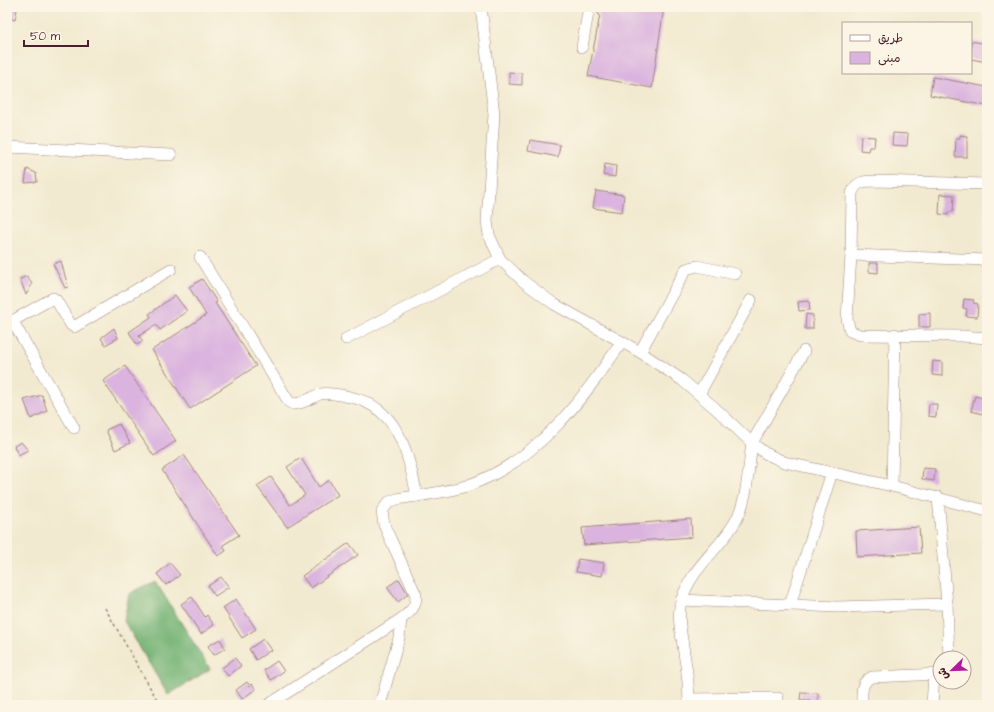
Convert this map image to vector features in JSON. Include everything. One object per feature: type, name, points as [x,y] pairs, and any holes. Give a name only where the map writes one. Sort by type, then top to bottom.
[{"type":"street","points":[[481,7],[491,79],[494,114],[487,221],[489,235],[500,259],[523,282],[554,304],[640,352],[699,394],[734,425],[752,444],[784,462],[938,497],[987,511]]},
{"type":"street","points":[[582,46],[589,7]]},
{"type":"street","points":[[7,148],[171,155]]},
{"type":"street","points":[[987,184],[875,181],[864,181],[857,184],[852,193],[851,255],[847,319],[850,331],[860,335],[895,334],[987,338]]},
{"type":"street","points":[[851,255],[987,260]]},
{"type":"street","points":[[200,257],[289,402],[296,404],[322,394],[339,395],[356,398],[370,404],[384,414],[394,425],[402,439],[417,496]]},
{"type":"street","points":[[346,339],[500,259]]},
{"type":"street","points":[[640,352],[686,269],[697,266],[735,274]]},
{"type":"street","points":[[74,428],[10,322],[53,298],[56,300],[71,325],[74,327],[171,269]]},
{"type":"street","points":[[699,394],[750,300]]},
{"type":"street","points":[[892,486],[895,334]]},
{"type":"street","points":[[268,705],[277,702],[401,619],[414,608],[416,604],[416,595],[384,525],[382,516],[384,507],[389,502],[468,485],[499,472],[555,428],[574,408],[622,342]]},
{"type":"street","points":[[778,698],[689,702],[679,611],[681,600],[698,569],[734,524],[740,512],[744,497],[752,444],[804,351]]},
{"type":"street","points":[[790,605],[832,472]]},
{"type":"street","points":[[938,497],[947,604],[949,650]]},
{"type":"street","points":[[681,600],[837,607],[947,604]]},
{"type":"street","points":[[380,705],[399,638],[401,619]]},
{"type":"street","points":[[862,705],[862,686],[867,679],[872,676],[932,675]]},
{"type":"street","points":[[932,705],[934,690]]},
{"type":"path","points":[[105,608],[160,705]]},
{"type":"green space","points":[[155,581],[210,669],[168,695],[124,621],[129,594]]},
{"type":"building","points":[[599,7],[664,7],[652,88],[588,76],[600,15],[598,14]]},
{"type":"building","points":[[7,8],[17,9],[15,20],[7,18]]},
{"type":"building","points":[[972,41],[987,44],[987,62],[972,59]]},
{"type":"building","points":[[509,72],[522,73],[522,85],[509,84]]},
{"type":"building","points":[[933,77],[987,87],[987,106],[930,95]]},
{"type":"building","points":[[893,133],[908,134],[907,146],[892,145]]},
{"type":"building","points":[[960,135],[967,136],[967,157],[955,157],[956,138],[960,138]]},
{"type":"building","points":[[861,136],[875,137],[874,147],[869,147],[868,151],[860,150]]},
{"type":"building","points":[[530,140],[560,145],[558,157],[528,151]]},
{"type":"building","points":[[605,164],[616,166],[615,177],[603,175]]},
{"type":"building","points":[[27,169],[36,173],[37,182],[25,183]]},
{"type":"building","points":[[596,191],[624,195],[622,212],[593,208]]},
{"type":"building","points":[[940,194],[954,195],[953,212],[948,212],[948,215],[939,214]]},
{"type":"building","points":[[61,261],[68,287],[65,288],[53,264]]},
{"type":"building","points":[[869,263],[878,263],[878,273],[869,272]]},
{"type":"building","points":[[27,276],[32,284],[26,295],[20,279]]},
{"type":"building","points":[[202,279],[217,302],[215,303],[256,366],[190,409],[152,350],[206,315],[189,287]]},
{"type":"building","points":[[175,295],[187,311],[160,330],[156,325],[139,336],[143,341],[137,345],[129,332],[151,317],[149,314]]},
{"type":"building","points":[[964,299],[974,300],[973,303],[978,304],[977,317],[966,316],[967,309],[963,308]]},
{"type":"building","points":[[809,301],[810,310],[799,311],[798,302]]},
{"type":"building","points":[[930,313],[930,327],[919,327],[919,314]]},
{"type":"building","points":[[806,314],[813,315],[813,329],[805,329]]},
{"type":"building","points":[[114,328],[118,338],[105,345],[101,338]]},
{"type":"building","points":[[933,361],[942,362],[942,376],[932,375]]},
{"type":"building","points":[[125,366],[176,441],[154,456],[103,381]]},
{"type":"building","points":[[42,395],[47,411],[31,419],[24,400]]},
{"type":"building","points":[[975,396],[987,399],[987,415],[971,411]]},
{"type":"building","points":[[929,404],[937,404],[936,417],[928,416]]},
{"type":"building","points":[[119,424],[130,443],[115,450],[106,430]]},
{"type":"building","points":[[21,442],[28,450],[18,455],[14,446]]},
{"type":"building","points":[[184,455],[239,535],[223,545],[226,551],[218,556],[162,470]]},
{"type":"building","points":[[301,458],[319,487],[329,480],[338,495],[287,527],[257,486],[271,477],[290,505],[305,495],[287,467]]},
{"type":"building","points":[[923,468],[935,469],[934,481],[922,479]]},
{"type":"building","points":[[691,519],[692,537],[584,545],[582,528]]},
{"type":"building","points":[[919,527],[921,553],[857,557],[856,531]]},
{"type":"building","points":[[349,543],[358,555],[311,588],[302,576]]},
{"type":"building","points":[[578,559],[604,563],[602,576],[576,572]]},
{"type":"building","points":[[170,563],[180,575],[166,585],[157,574]]},
{"type":"building","points":[[221,577],[229,587],[215,596],[208,586]]},
{"type":"building","points":[[399,579],[408,594],[398,602],[387,587]]},
{"type":"building","points":[[192,597],[205,617],[207,615],[214,625],[201,634],[181,604]]},
{"type":"building","points":[[236,599],[256,629],[242,638],[223,608]]},
{"type":"building","points":[[220,639],[225,648],[214,655],[208,646]]},
{"type":"building","points":[[263,639],[271,650],[256,660],[249,649]]},
{"type":"building","points":[[235,658],[241,666],[228,676],[222,668]]},
{"type":"building","points":[[277,661],[284,671],[271,680],[264,670]]},
{"type":"building","points":[[247,682],[250,686],[252,684],[256,689],[242,699],[236,690]]},
{"type":"building","points":[[801,692],[818,693],[818,705],[809,705],[809,700],[800,700]]}]
